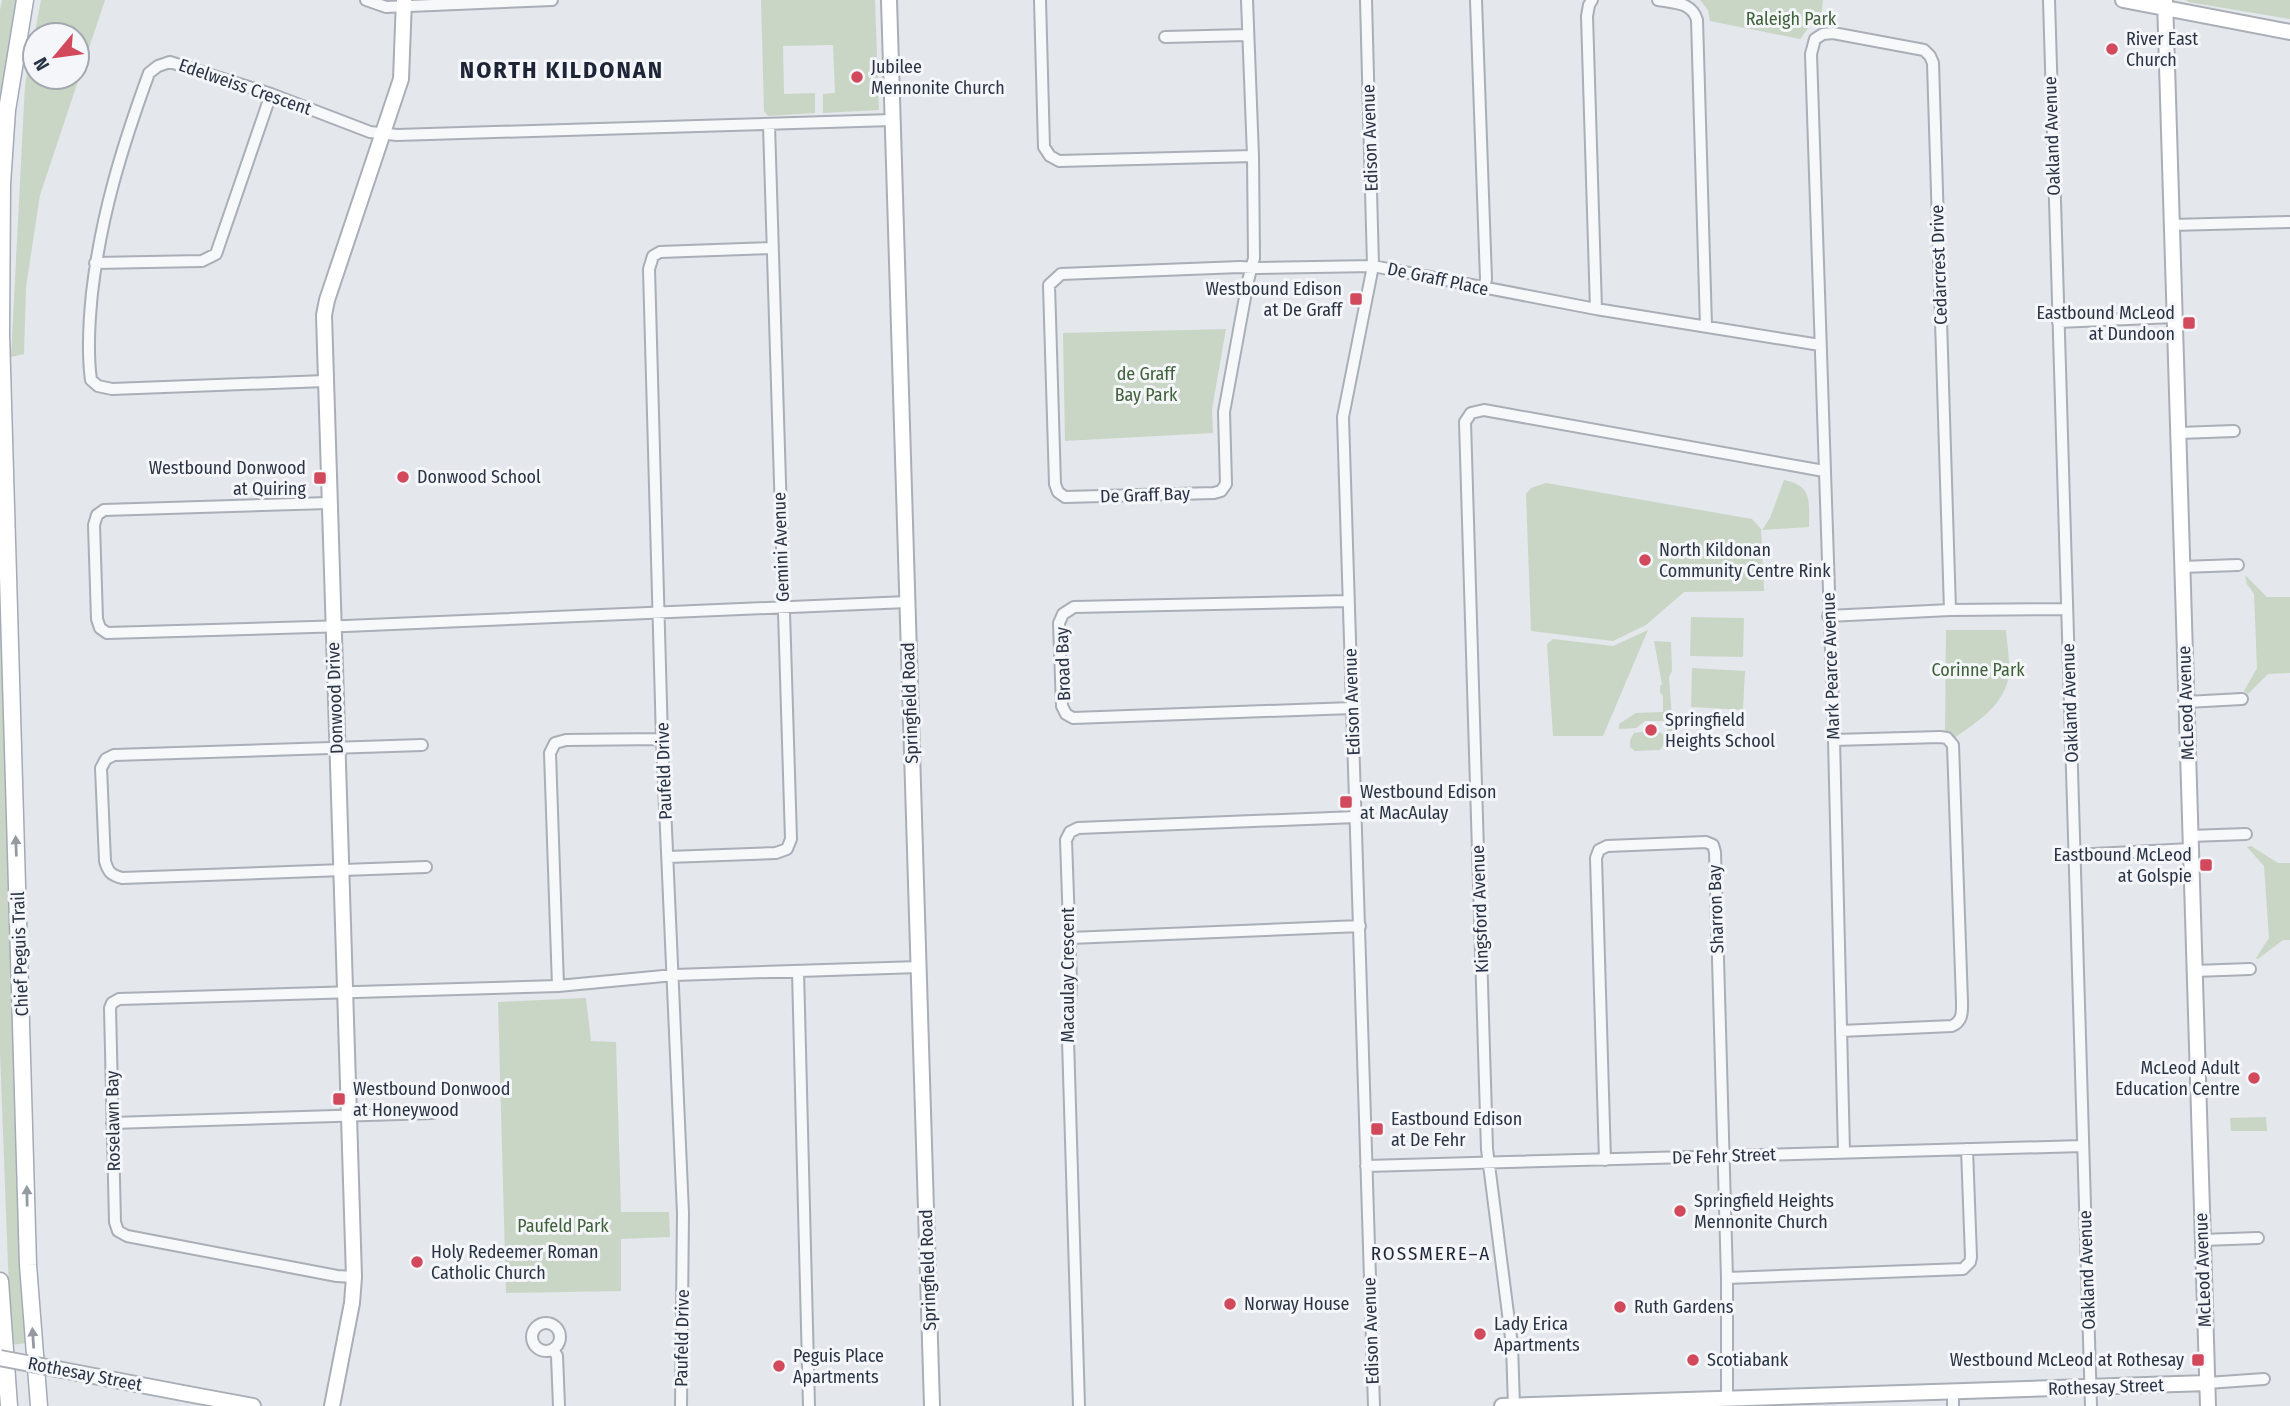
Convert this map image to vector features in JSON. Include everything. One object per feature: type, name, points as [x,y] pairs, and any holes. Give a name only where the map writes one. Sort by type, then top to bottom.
[{"type":"main road","name":"Chief Peguis Trail","points":[[25,0],[7,110],[3,172],[1,335],[28,1265],[39,1406]]},
{"type":"main road","points":[[0,1281],[9,1406]]},
{"type":"street","points":[[366,0],[386,7],[404,2],[552,0]]},
{"type":"street","name":"Springfield Road","points":[[889,0],[932,1406]]},
{"type":"street","points":[[1040,0],[1044,147],[1050,156],[1059,161],[1253,156]]},
{"type":"street","points":[[1247,0],[1253,156],[1254,257],[1251,268]]},
{"type":"street","name":"Edison Avenue","points":[[1366,0],[1373,266],[1343,417],[1374,1406]]},
{"type":"street","points":[[1476,0],[1486,279],[1484,289]]},
{"type":"street","points":[[1592,0],[1587,16],[1596,309]]},
{"type":"street","points":[[1658,0],[1687,5],[1697,16],[1706,326]]},
{"type":"street","name":"Oakland Avenue","points":[[2049,0],[2091,1406]]},
{"type":"street","points":[[2123,0],[2165,4],[2290,32]]},
{"type":"street","name":"Donwood Drive","points":[[332,1406],[352,1303],[354,1277],[323,324],[327,300],[401,79],[404,2]]},
{"type":"street","name":"McLeod Avenue","points":[[2165,4],[2208,1406]]},
{"type":"street","name":"Cedarcrest Drive","points":[[1811,54],[1815,39],[1823,34],[1833,33],[1924,50],[1933,63],[1950,610]]},
{"type":"street","points":[[1165,37],[1247,35]]},
{"type":"street","name":"Mark Pearce Avenue","points":[[1811,54],[1834,740],[1844,1152]]},
{"type":"street","name":"Edelweiss Crescent","points":[[324,381],[112,389],[98,386],[91,380],[89,319],[95,263],[108,194],[149,73],[158,66],[170,62],[271,94],[370,132],[383,134],[892,120]]},
{"type":"street","points":[[95,263],[202,261],[216,254],[271,94]]},
{"type":"street","name":"Gemini Avenue","points":[[668,858],[776,853],[786,849],[791,839],[769,125]]},
{"type":"street","points":[[2171,225],[2290,222]]},
{"type":"street","name":"Paufeld Drive","points":[[681,1406],[684,1269],[674,975],[662,740],[650,263],[653,256],[666,251],[771,248]]},
{"type":"street","name":"De Graff Place","points":[[1053,279],[1061,274],[1373,266],[1596,309],[1820,345]]},
{"type":"street","name":"De Graff Bay","points":[[1053,279],[1049,285],[1055,484],[1058,492],[1065,497],[1214,494],[1221,491],[1226,484],[1224,412],[1251,268]]},
{"type":"street","points":[[2058,322],[2174,317]]},
{"type":"street","name":"Kingsford Avenue","points":[[1514,1406],[1512,1345],[1489,1162],[1465,426],[1471,413],[1484,410],[1824,471]]},
{"type":"street","points":[[2179,433],[2234,431]]},
{"type":"street","points":[[328,503],[104,510],[97,515],[93,525],[97,618],[100,628],[107,633],[332,626],[907,602]]},
{"type":"street","points":[[2182,567],[2238,565]]},
{"type":"street","name":"Broad Bay","points":[[1348,600],[1074,607],[1063,614],[1059,623],[1062,706],[1066,714],[1073,718],[1352,708]]},
{"type":"street","points":[[1828,616],[1950,610],[2066,609]]},
{"type":"street","points":[[2186,702],[2242,699]]},
{"type":"street","points":[[1834,740],[1940,737],[1947,738],[1953,745],[1962,1002],[1961,1019],[1958,1024],[1952,1026],[1841,1031]]},
{"type":"street","points":[[558,986],[550,753],[555,743],[566,740],[662,740]]},
{"type":"street","points":[[422,745],[114,755],[106,759],[101,768],[105,861],[107,871],[113,875],[122,877],[426,867]]},
{"type":"street","name":"Macaulay Crescent","points":[[1079,1406],[1068,1040],[1071,982],[1066,840],[1070,832],[1077,828],[1356,817]]},
{"type":"street","points":[[2075,855],[2190,843],[2246,834]]},
{"type":"street","name":"Sharron Bay","points":[[1605,1160],[1596,858],[1599,850],[1607,846],[1706,842],[1713,845],[1715,852],[1727,1278],[1727,1399]]},
{"type":"street","points":[[1070,938],[1360,926]]},
{"type":"street","name":"Roselawn Bay","points":[[354,1277],[127,1236],[118,1231],[115,1222],[112,1123],[110,1008],[113,1003],[119,999],[558,986],[674,975],[919,967]]},
{"type":"street","points":[[2194,971],[2250,969]]},
{"type":"street","points":[[798,971],[809,1406]]},
{"type":"street","points":[[112,1123],[433,1113]]},
{"type":"street","name":"De Fehr Street","points":[[1366,1166],[2082,1146]]},
{"type":"street","points":[[1727,1278],[1963,1269],[1970,1262],[1971,1256],[1967,1149]]},
{"type":"street","points":[[2202,1240],[2258,1238]]},
{"type":"street","points":[[553,1349],[557,1356],[559,1406]]},
{"type":"street","name":"Rothesay Street","points":[[0,1358],[253,1406]]},
{"type":"street","points":[[2207,1383],[2264,1380]]},
{"type":"street","name":"Rothesay Street","points":[[1502,1406],[1727,1399],[1953,1399],[2091,1387],[2207,1383]]},
{"type":"green space","points":[[2,0],[18,0],[0,123],[0,10]]},
{"type":"green space","points":[[41,0],[105,0],[91,42],[91,21],[37,21]]},
{"type":"green space","points":[[761,0],[875,0],[879,110],[823,113],[823,94],[835,93],[833,45],[783,46],[784,94],[815,93],[815,113],[768,116],[764,111]]},
{"type":"green space","name":"Raleigh Park","points":[[1700,0],[1823,0],[1821,19],[1809,27],[1800,39],[1710,21],[1708,10]]},
{"type":"green space","points":[[2186,0],[2290,0],[2290,19],[2188,2]]},
{"type":"green space","points":[[25,91],[75,91],[40,195],[26,287],[24,354],[11,357]]},
{"type":"green space","name":"de Graff Bay Park","points":[[1226,329],[1212,409],[1213,433],[1065,441],[1063,333]]},
{"type":"green space","points":[[1784,480],[1800,486],[1805,491],[1809,502],[1809,527],[1762,530],[1770,518]]},
{"type":"green space","name":"North Kildonan Community Centre Rink","points":[[1546,483],[1752,519],[1761,529],[1764,591],[1684,592],[1646,625],[1613,641],[1531,631],[1526,494],[1531,488]]},
{"type":"green space","points":[[2245,575],[2267,597],[2290,597],[2290,673],[2268,674],[2248,694],[2244,691],[2257,668],[2254,594]]},
{"type":"green space","points":[[0,609],[27,1343],[11,1345],[0,1052]]},
{"type":"green space","points":[[1691,617],[1744,618],[1743,657],[1690,656]]},
{"type":"green space","points":[[1648,630],[1603,736],[1553,736],[1547,644],[1553,639],[1613,646]]},
{"type":"green space","name":"Corinne Park","points":[[1946,630],[2006,630],[2009,658],[2007,685],[2002,695],[1989,712],[1954,738],[1945,732]]},
{"type":"green space","points":[[1654,641],[1671,642],[1672,671],[1669,677],[1673,731],[1668,732],[1665,721],[1645,721],[1636,728],[1619,729],[1619,724],[1636,713],[1663,712],[1663,696],[1660,692],[1662,684]]},
{"type":"green space","points":[[1692,668],[1745,671],[1743,710],[1691,707]]},
{"type":"green space","points":[[1655,730],[1665,735],[1666,742],[1660,750],[1635,751],[1630,747],[1634,733]]},
{"type":"green space","points":[[2251,846],[2278,863],[2290,863],[2290,940],[2283,940],[2258,959],[2256,958],[2269,938],[2264,866],[2247,847]]},
{"type":"green space","name":"Paufeld Park","points":[[586,998],[591,1041],[616,1042],[621,1212],[669,1212],[670,1237],[621,1239],[621,1291],[506,1293],[498,1002]]},
{"type":"green space","points":[[2266,1117],[2267,1131],[2231,1131],[2230,1118]]},
{"type":"place","name":"River East Church","points":[[2112,49]]},
{"type":"place","name":"Jubilee Mennonite Church","points":[[857,77]]},
{"type":"place","name":"Westbound Edison at De Graff","points":[[1356,299]]},
{"type":"place","name":"Eastbound McLeod at Dundoon","points":[[2189,323]]},
{"type":"place","name":"Donwood School","points":[[403,477]]},
{"type":"place","name":"Westbound Donwood at Quiring","points":[[320,478]]},
{"type":"place","name":"North Kildonan Community Centre Rink","points":[[1645,560]]},
{"type":"place","name":"Springfield Heights School","points":[[1651,730]]},
{"type":"place","name":"Westbound Edison at MacAulay","points":[[1346,802]]},
{"type":"place","name":"Eastbound McLeod at Golspie","points":[[2206,865]]},
{"type":"place","name":"McLeod Adult Education Centre","points":[[2254,1078]]},
{"type":"place","name":"Westbound Donwood at Honeywood","points":[[339,1099]]},
{"type":"place","name":"Eastbound Edison at De Fehr","points":[[1377,1129]]},
{"type":"place","name":"Springfield Heights Mennonite Church","points":[[1680,1211]]},
{"type":"place","name":"Holy Redeemer Roman Catholic Church","points":[[417,1262]]},
{"type":"place","name":"Norway House","points":[[1230,1304]]},
{"type":"place","name":"Ruth Gardens","points":[[1620,1307]]},
{"type":"place","name":"Lady Erica Apartments","points":[[1480,1334]]},
{"type":"place","name":"Scotiabank","points":[[1693,1360]]},
{"type":"place","name":"Westbound McLeod at Rothesay","points":[[2198,1360]]},
{"type":"place","name":"Peguis Place Apartments","points":[[779,1366]]},
{"type":"district","name":"NORTH KILDONAN","points":[[562,70]]},
{"type":"district","name":"ROSSMERE–A","points":[[1431,1253]]}]
